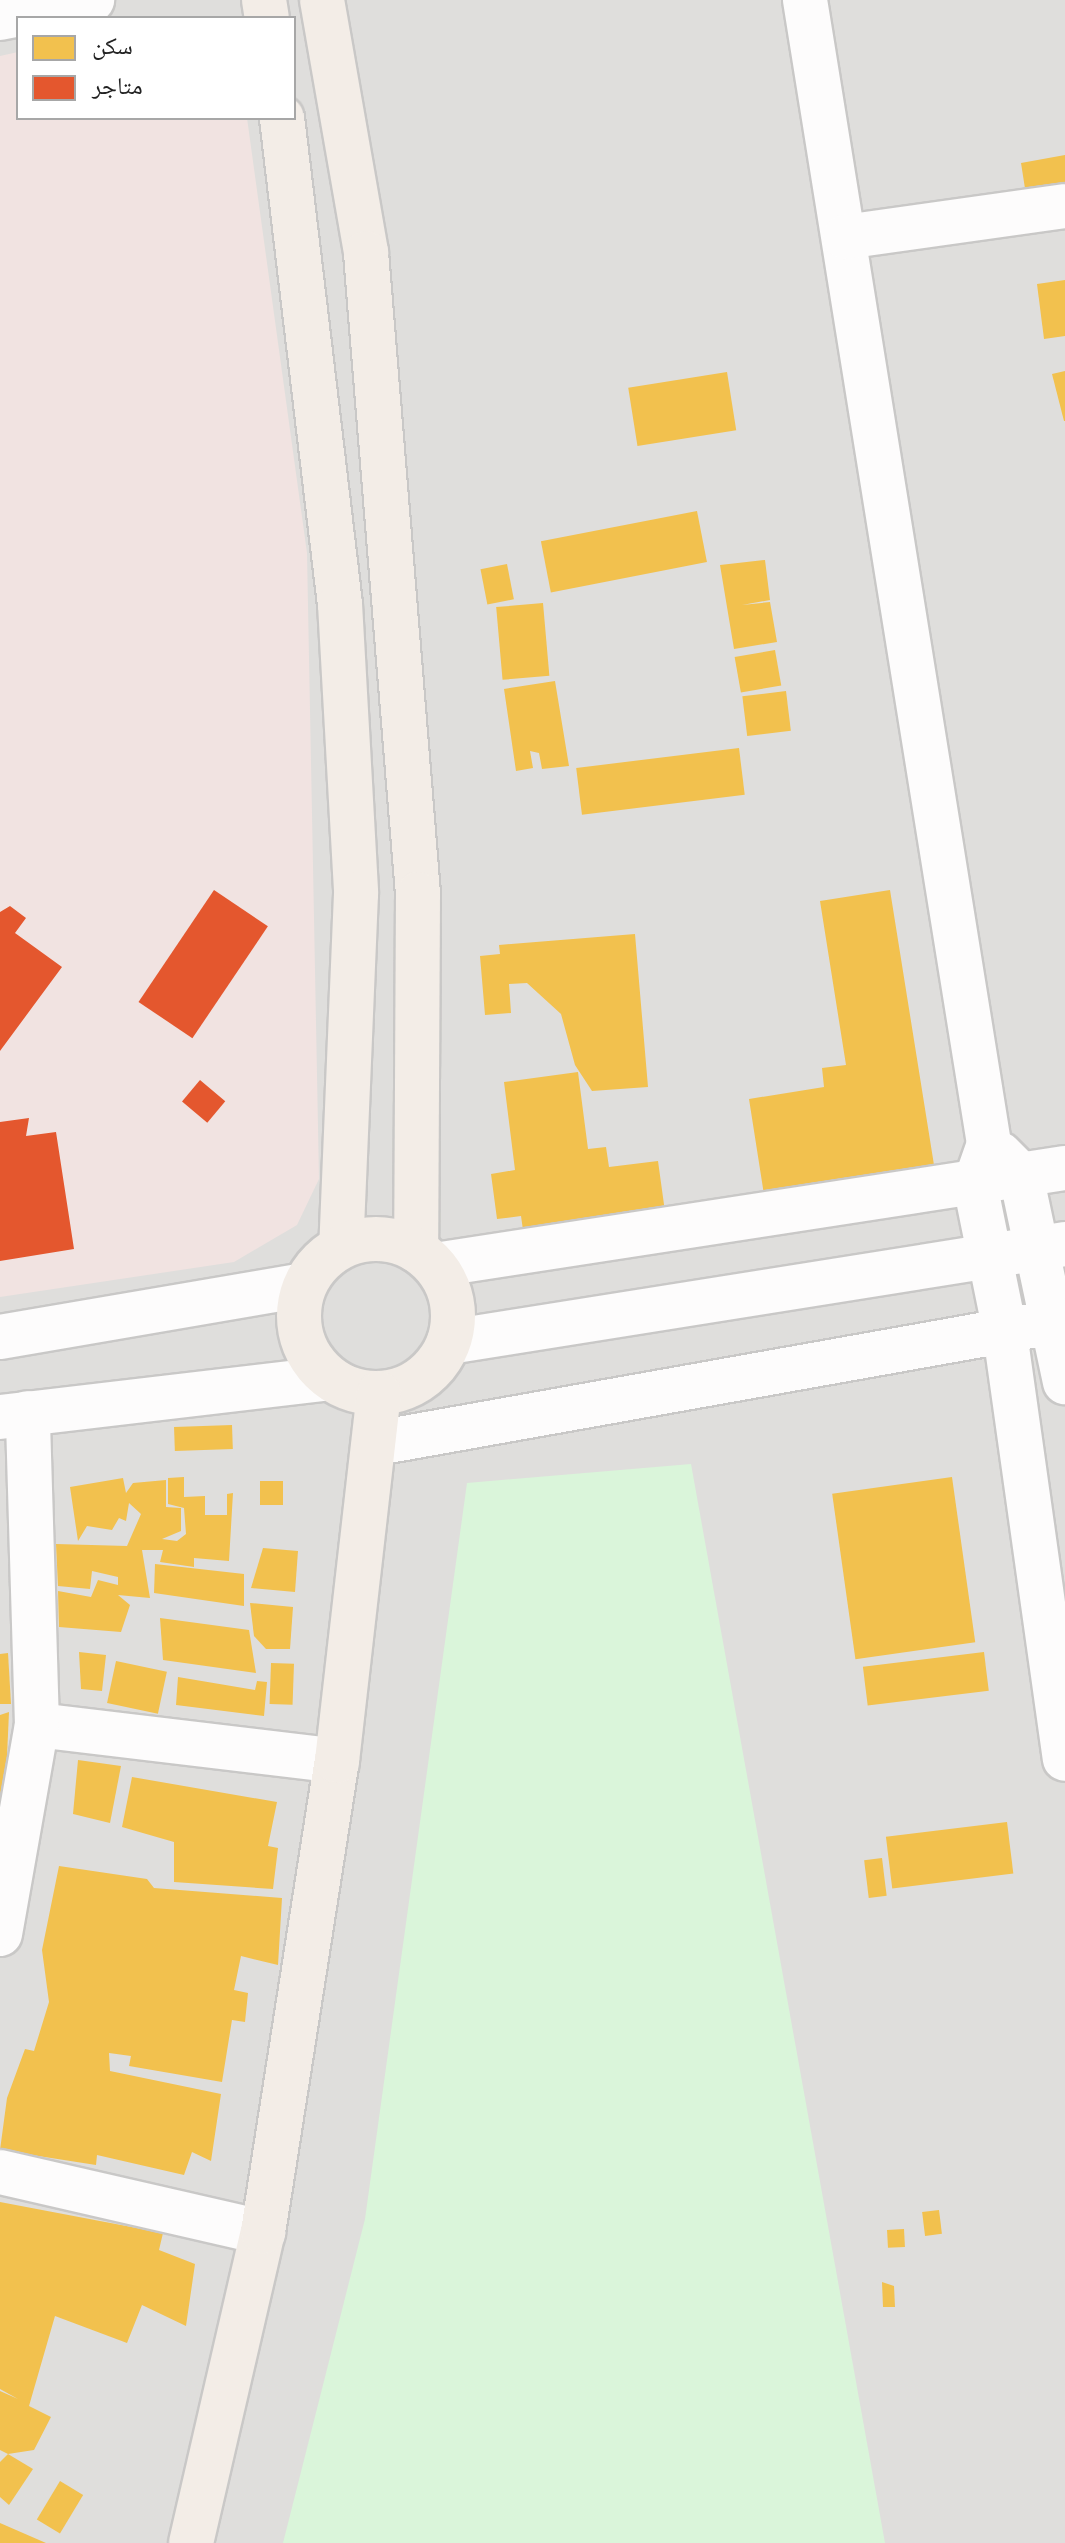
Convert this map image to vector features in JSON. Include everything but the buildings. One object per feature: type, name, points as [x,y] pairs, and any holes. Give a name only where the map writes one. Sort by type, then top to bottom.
[{"type":"main road","points":[[322,0],[366,253],[418,894],[425,1257],[453,1302],[449,1342],[422,1378],[379,1393],[330,1378],[301,1336],[305,1285],[341,1246],[366,1238],[425,1257]]},
{"type":"main road","points":[[282,120],[340,604],[355,863],[355,1029],[341,1246]]},
{"type":"main road","points":[[197,2524],[263,2232],[337,1761],[377,1443],[379,1393]]},
{"type":"street","points":[[0,18],[92,0]]},
{"type":"street","points":[[805,0],[845,237],[982,1164],[990,1255],[1004,1326],[1065,1759]]},
{"type":"street","points":[[845,237],[1065,206]]},
{"type":"street","points":[[425,1257],[982,1164],[1021,1175],[1065,1168]]},
{"type":"street","points":[[1021,1175],[1053,1246],[1065,1382]]},
{"type":"street","points":[[449,1342],[1053,1246]]},
{"type":"street","points":[[0,1337],[305,1285]]},
{"type":"street","points":[[377,1443],[1004,1326],[1060,1320]]},
{"type":"street","points":[[0,1934],[11,1830],[37,1725],[19,1634],[14,1415],[330,1378]]},
{"type":"street","points":[[37,1725],[337,1761]]},
{"type":"street","points":[[0,2172],[263,2232]]},
{"type":"street","points":[[166,2543],[197,2524]]},
{"type":"shaded area","points":[[0,0],[1065,0],[1065,2543],[0,2543]]},
{"type":"shaded area","points":[[16,52],[16,120],[247,120],[307,553],[319,1179],[297,1225],[234,1262],[0,1297],[0,56]]},
{"type":"green space","points":[[691,1464],[885,2543],[283,2543],[365,2219],[467,1483]]}]
